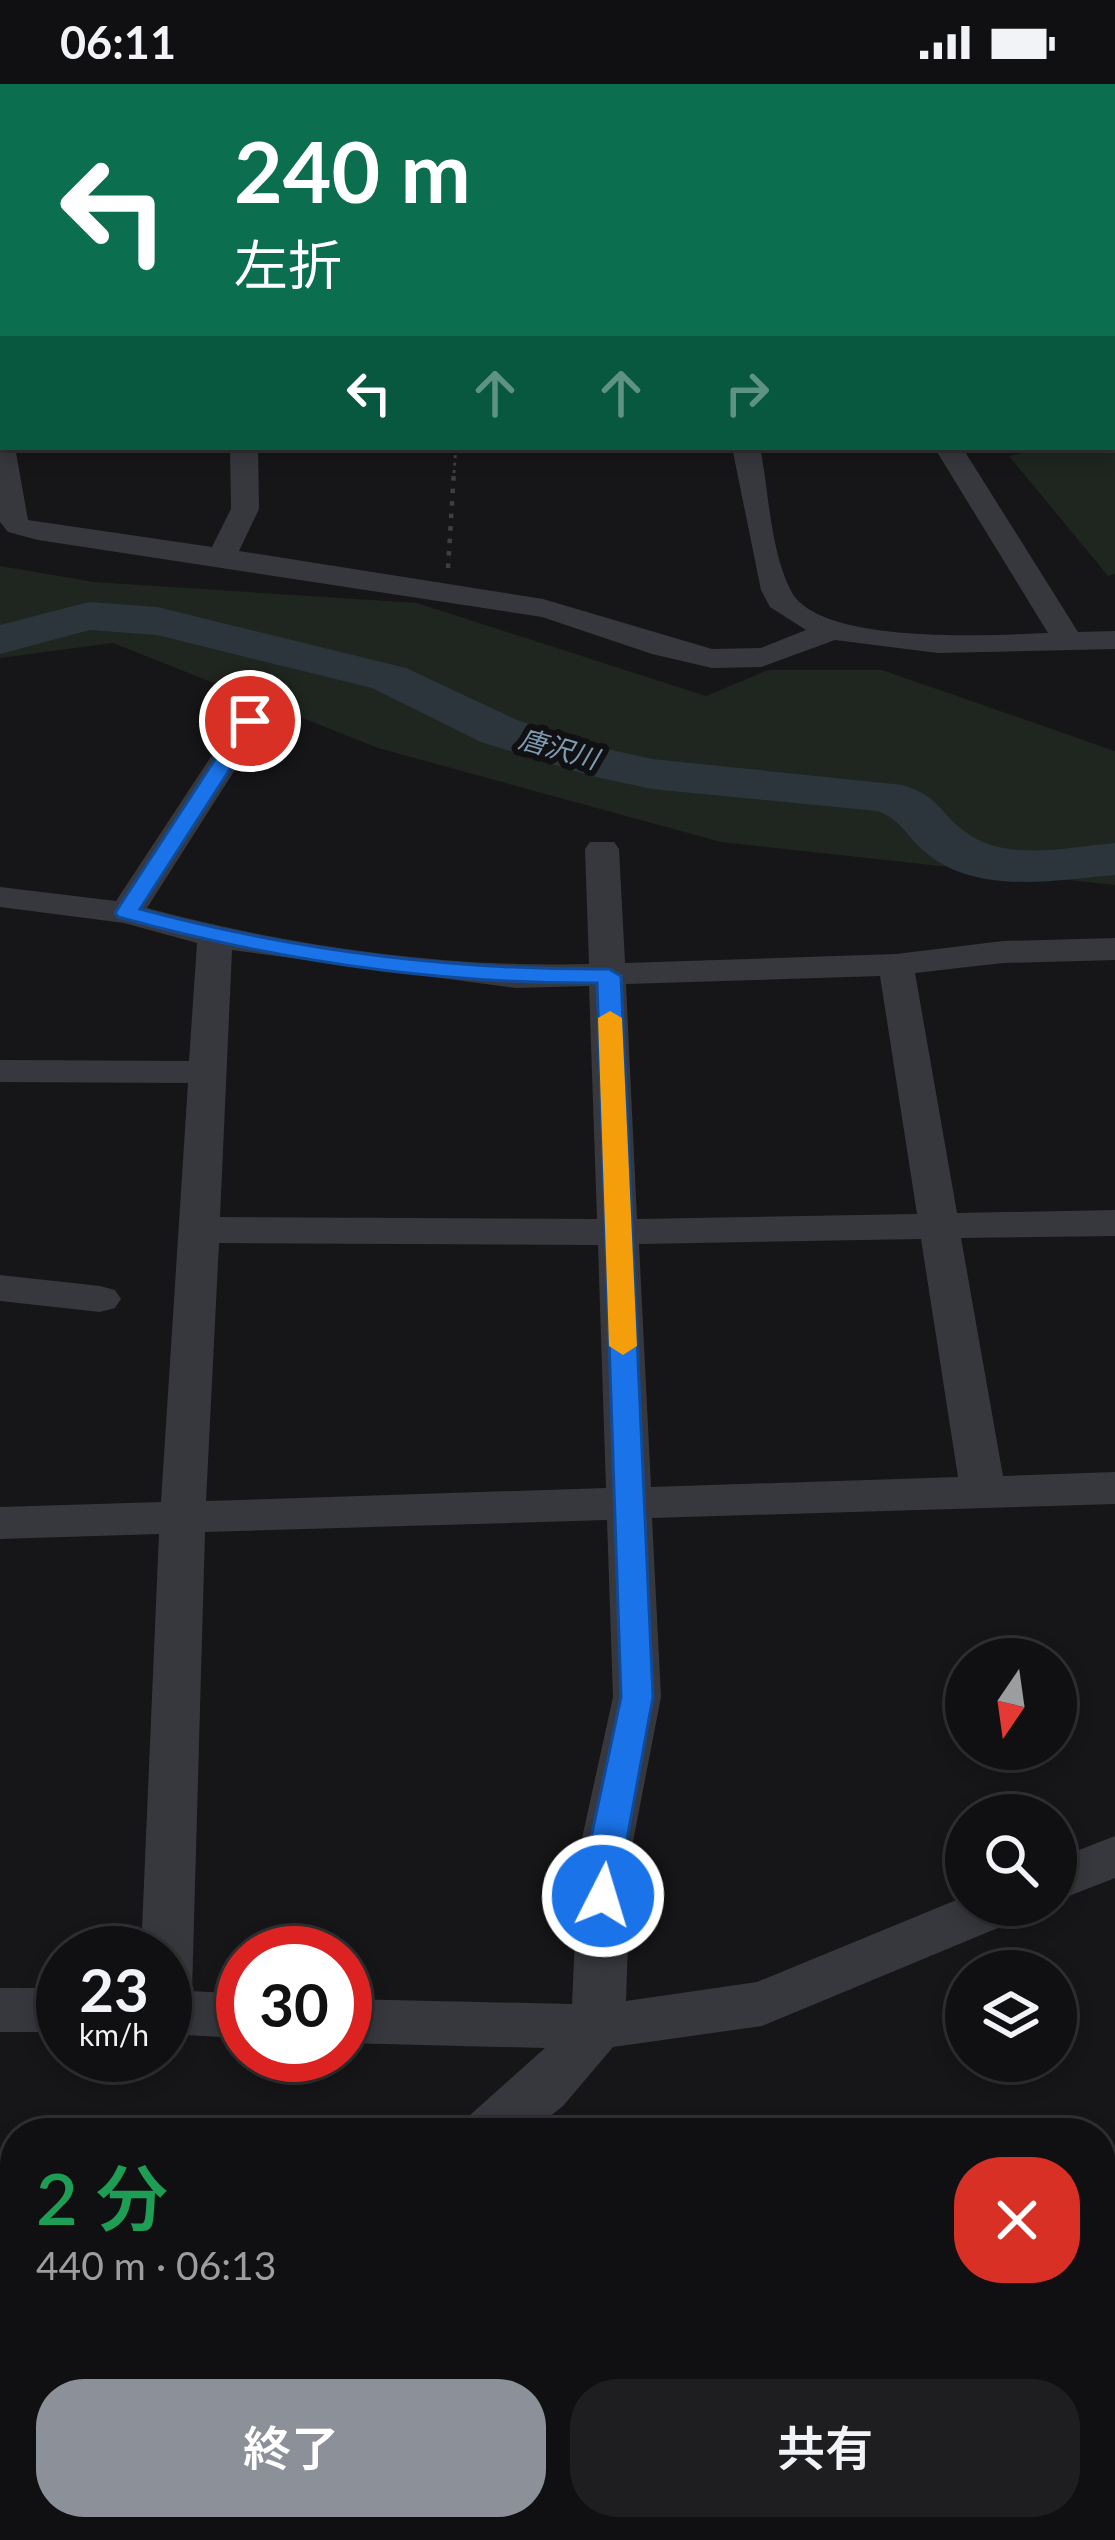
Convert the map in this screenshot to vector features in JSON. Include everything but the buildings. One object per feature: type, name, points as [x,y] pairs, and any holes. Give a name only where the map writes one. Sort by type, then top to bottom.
[{"type":"street","points":[[2,450],[11,517],[18,526],[447,589],[554,610],[701,656],[736,660],[783,653],[830,630]]},
{"type":"street","points":[[221,558],[244,509],[244,450]]},
{"type":"street","points":[[747,450],[778,598],[800,619],[875,639],[992,644],[1115,640]]},
{"type":"street","points":[[950,450],[1067,640]]},
{"type":"street","points":[[126,913],[250,721]]},
{"type":"street","points":[[507,2118],[543,2089],[598,2027],[605,1852],[637,1697],[602,849]]},
{"type":"street","points":[[0,897],[126,913],[215,937],[426,969],[516,976],[896,965],[1003,952],[1115,949]]},
{"type":"street","points":[[168,1926],[183,1516],[215,937]]},
{"type":"street","points":[[896,965],[982,1492]]},
{"type":"street","points":[[0,1071],[208,1072]]},
{"type":"street","points":[[199,1230],[617,1232],[1115,1223]]},
{"type":"street","points":[[0,1288],[100,1299]]},
{"type":"street","points":[[0,1523],[1115,1488]]},
{"type":"street","points":[[1077,1872],[1115,1856]]},
{"type":"street","points":[[372,2022],[598,2027],[762,2004],[949,1926]]},
{"type":"street","points":[[0,2010],[36,2010]]},
{"type":"path","points":[[447,589],[456,450]]},
{"type":"shaded area","points":[[1036,450],[1115,450],[1115,574],[1108,576],[1009,456]]},
{"type":"shaded area","points":[[0,566],[94,582],[417,603],[706,696],[768,670],[882,670],[1115,751],[1115,885],[721,842],[378,748],[113,643],[0,658]]},
{"type":"waterway","name":"唐沢川","points":[[0,640],[89,616],[157,621],[389,678],[499,731],[591,761],[652,774],[885,796],[913,806],[946,843],[986,862],[1022,867],[1115,859]]},
{"type":"slow traffic","points":[[610,1018],[623,1346]]},
{"type":"route","points":[[250,721],[126,913],[215,937],[426,969],[609,976],[637,1697],[605,1852],[603,1896]]}]
